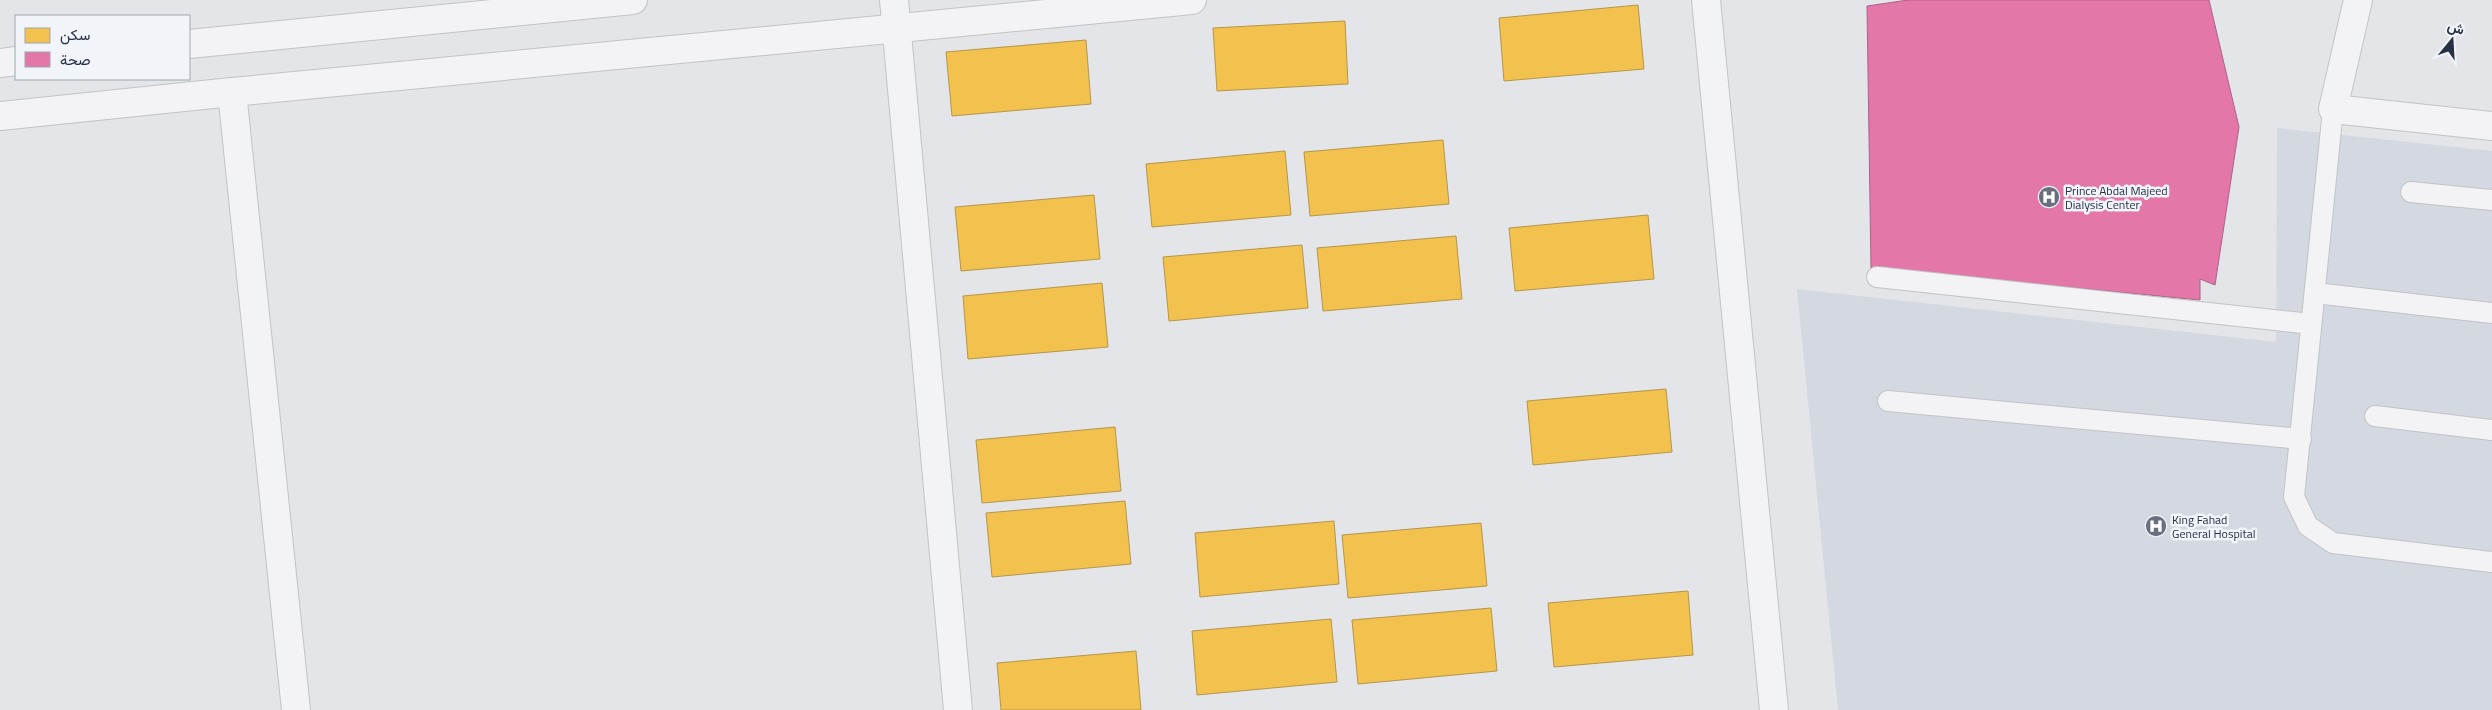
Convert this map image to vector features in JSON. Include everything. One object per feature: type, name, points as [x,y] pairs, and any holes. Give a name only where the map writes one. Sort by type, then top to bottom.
[{"type":"street","points":[[190,44],[633,0]]},
{"type":"street","points":[[894,0],[958,710]]},
{"type":"street","points":[[0,116],[1192,0]]},
{"type":"street","points":[[1706,0],[1774,710]]},
{"type":"street","points":[[2358,0],[2332,109],[2492,126]]},
{"type":"street","points":[[0,63],[15,61]]},
{"type":"street","points":[[232,92],[296,710]]},
{"type":"lane","points":[[2332,109],[2294,497],[2308,526],[2333,543],[2492,562]]},
{"type":"lane","points":[[2411,192],[2492,200]]},
{"type":"lane","points":[[1877,277],[2311,324]]},
{"type":"lane","points":[[2315,293],[2492,313]]},
{"type":"lane","points":[[1888,401],[2301,439]]},
{"type":"lane","points":[[2375,416],[2492,430]]},
{"type":"shaded area","name":"King Fahad General Hospital","points":[[2277,128],[2492,151],[2492,710],[1838,710],[1797,289],[2276,342]]},
{"type":"building: سكن","points":[[1638,5],[1644,69],[1504,81],[1499,18]]},
{"type":"building: سكن","points":[[1345,21],[1348,84],[1217,91],[1213,28]]},
{"type":"building: سكن","points":[[1086,40],[1091,104],[952,116],[946,52]]},
{"type":"building: سكن","points":[[1443,140],[1449,204],[1310,216],[1304,152]]},
{"type":"building: سكن","points":[[1285,151],[1291,215],[1152,227],[1146,164]]},
{"type":"building: سكن","points":[[1094,195],[1100,259],[961,271],[955,207]]},
{"type":"building: سكن","points":[[1648,215],[1654,279],[1515,291],[1509,228]]},
{"type":"building: سكن","points":[[1456,236],[1462,299],[1323,311],[1317,248]]},
{"type":"building: سكن","points":[[1302,245],[1308,308],[1169,321],[1163,257]]},
{"type":"building: سكن","points":[[1102,283],[1108,347],[968,359],[963,296]]},
{"type":"building: سكن","points":[[1666,389],[1672,452],[1533,465],[1527,401]]},
{"type":"building: سكن","points":[[1115,427],[1121,491],[982,503],[976,440]]},
{"type":"building: سكن","points":[[1125,501],[1131,564],[992,577],[986,513]]},
{"type":"building: سكن","points":[[1334,521],[1339,584],[1200,597],[1195,533]]},
{"type":"building: سكن","points":[[1481,523],[1487,586],[1348,598],[1342,535]]},
{"type":"building: سكن","points":[[1688,591],[1693,655],[1554,667],[1548,603]]},
{"type":"building: سكن","points":[[1491,608],[1497,671],[1358,684],[1352,620]]},
{"type":"building: سكن","points":[[1331,619],[1337,682],[1197,695],[1192,631]]},
{"type":"building: سكن","points":[[1136,651],[1141,710],[1001,710],[997,663]]},
{"type":"building: صحة","name":"Prince Abdal Majeed Dialysis Center","points":[[1908,0],[2209,0],[2239,127],[2215,285],[2200,279],[2200,300],[1871,268],[1867,6]]},
{"type":"place","name":"Prince Abdal Majeed Dialysis Center","points":[[2049,197]]},
{"type":"place","name":"King Fahad General Hospital","points":[[2156,526]]}]
